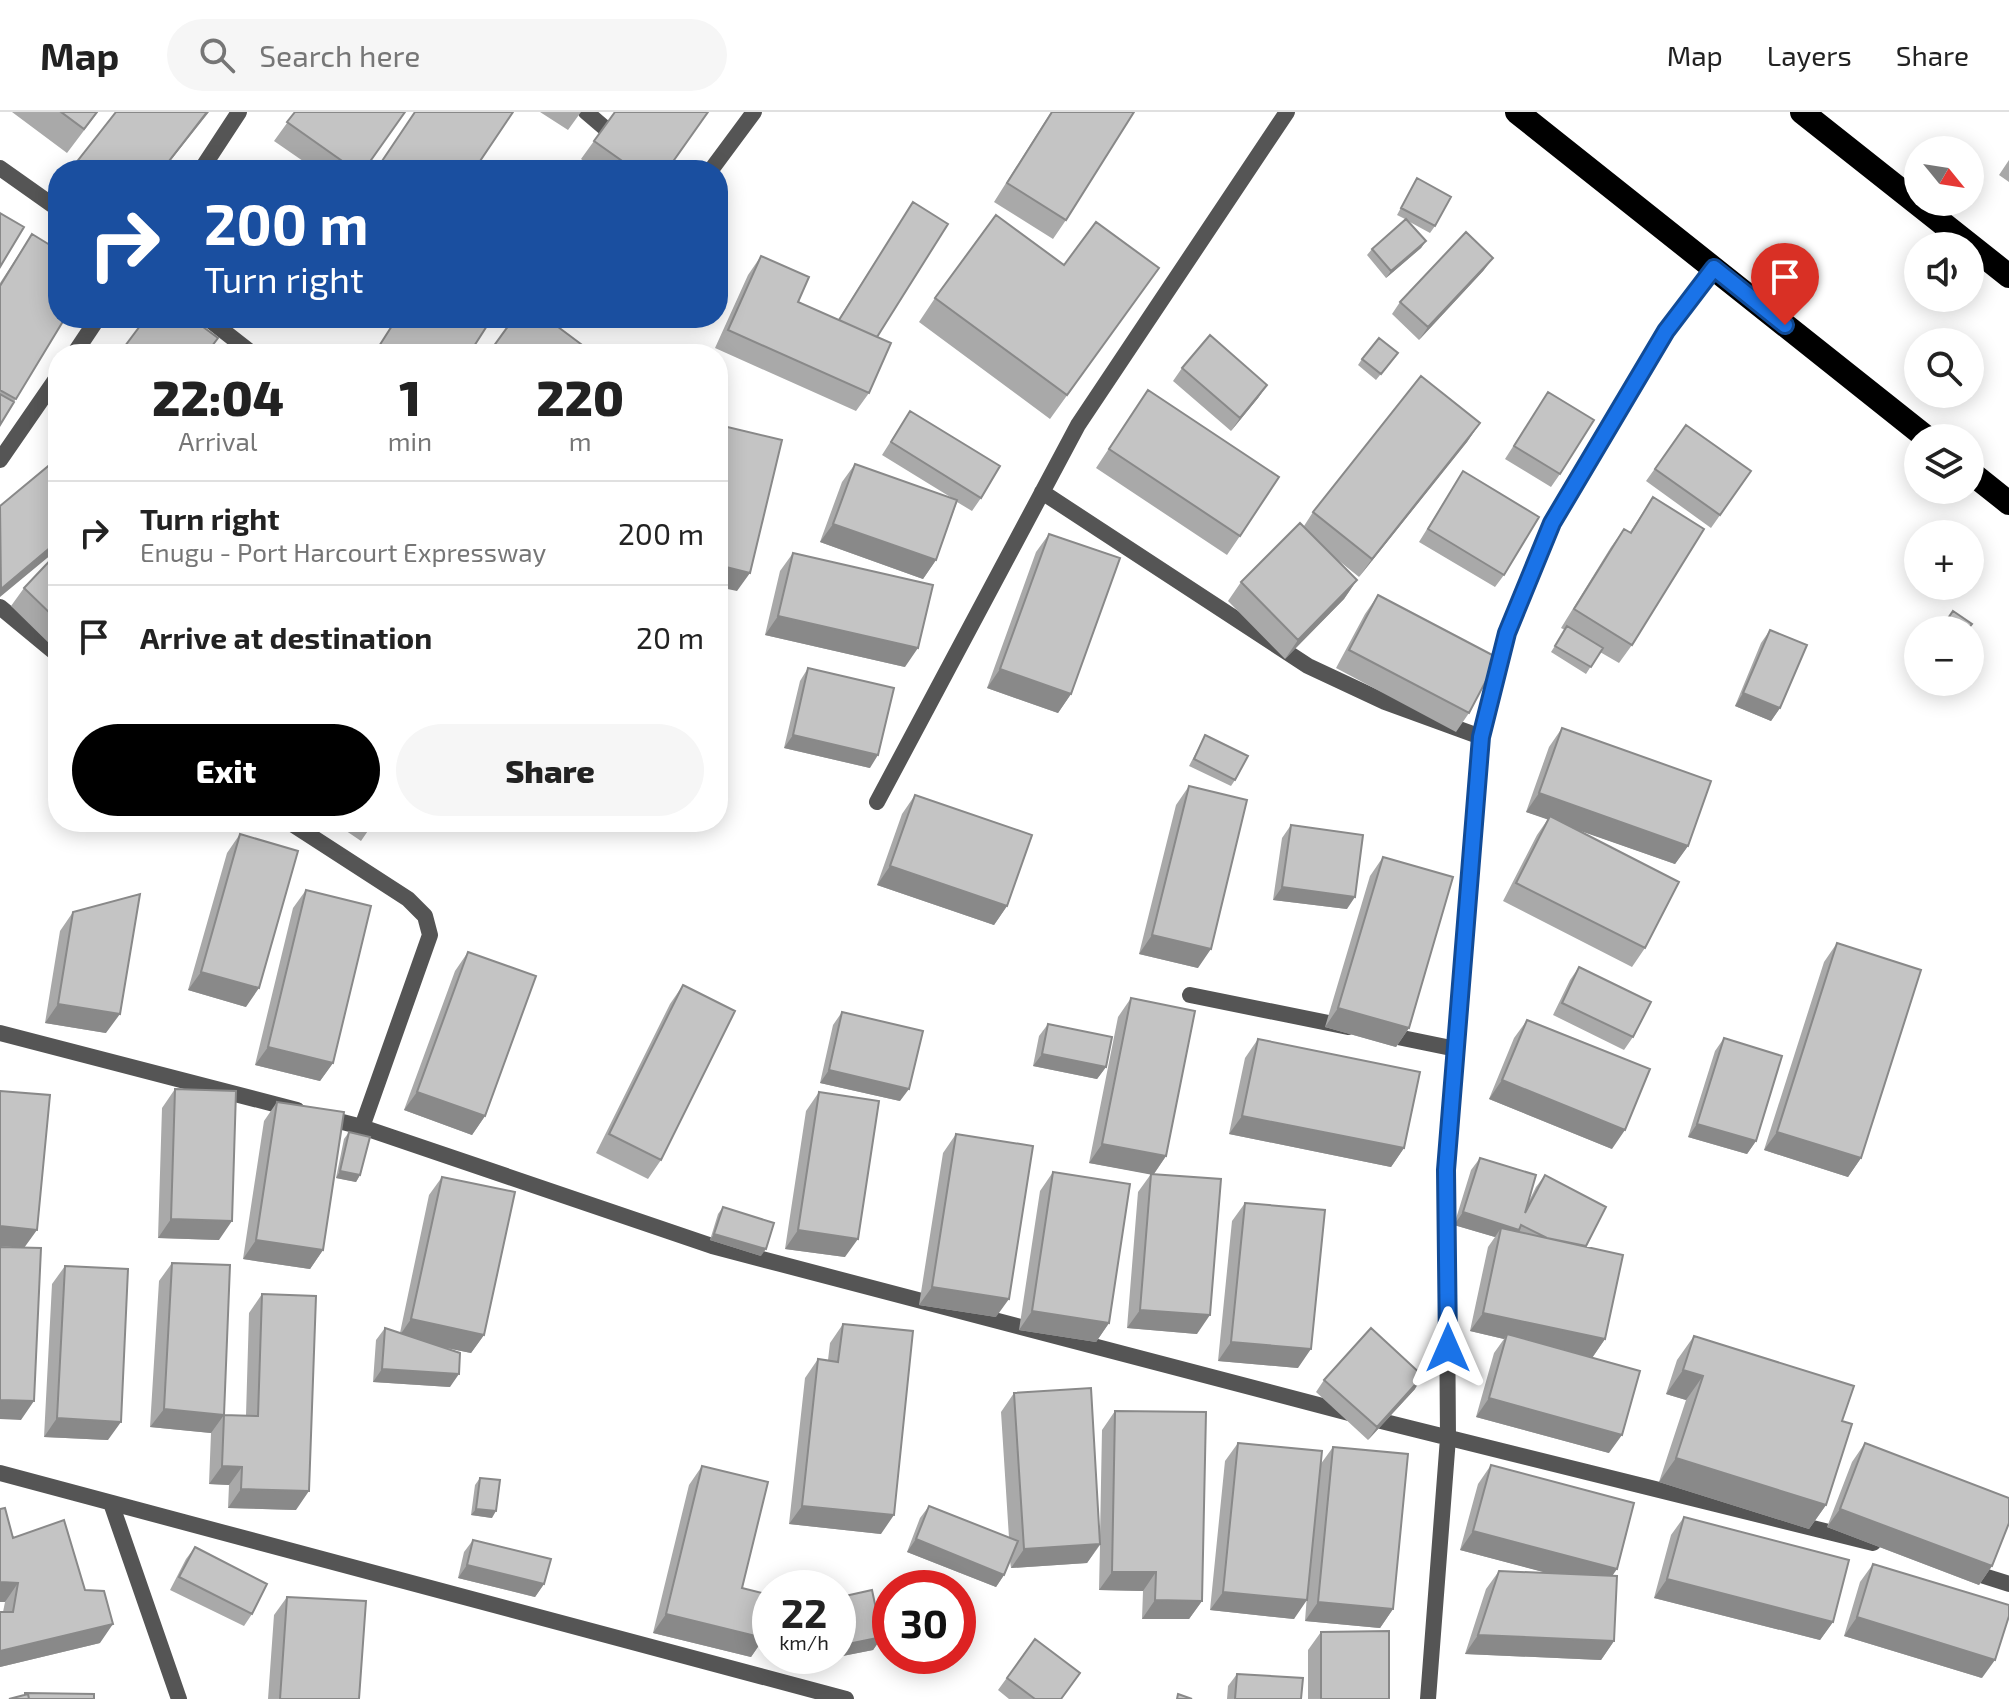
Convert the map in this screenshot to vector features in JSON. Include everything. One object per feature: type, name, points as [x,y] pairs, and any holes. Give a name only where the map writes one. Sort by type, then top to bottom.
[{"type":"highway","points":[[1517,112],[1909,424]]},
{"type":"highway","points":[[1802,112],[2009,276]]},
{"type":"highway","points":[[1984,483],[2009,503]]},
{"type":"street","points":[[208,160],[239,112]]},
{"type":"street","points":[[586,112],[632,151]]},
{"type":"street","points":[[718,160],[754,112]]},
{"type":"street","points":[[877,802],[1078,425],[1287,112]]},
{"type":"street","points":[[0,168],[48,202]]},
{"type":"street","points":[[1428,1699],[1448,1438],[1446,1170],[1481,737],[1507,633],[1552,523],[1666,331],[1714,268]]},
{"type":"street","points":[[220,328],[240,344]]},
{"type":"street","points":[[0,460],[48,390]]},
{"type":"street","points":[[1042,492],[1308,666],[1385,702],[1481,737]]},
{"type":"street","points":[[0,607],[48,647]]},
{"type":"street","points":[[304,832],[408,899],[425,916],[430,935],[362,1127]]},
{"type":"street","points":[[1190,995],[1456,1049]]},
{"type":"street","points":[[0,1033],[362,1127],[712,1246],[1448,1438],[1892,1549]]},
{"type":"street","points":[[0,1473],[846,1699]]},
{"type":"street","points":[[111,1503],[179,1699]]},
{"type":"street","points":[[1951,1566],[2009,1584]]},
{"type":"building","points":[[61,112],[97,112],[84,129]]},
{"type":"building","points":[[116,112],[207,112],[170,160],[78,160]]},
{"type":"building","points":[[295,112],[405,112],[371,160],[341,160],[287,122]]},
{"type":"building","points":[[415,112],[513,112],[481,160],[383,160]]},
{"type":"building","points":[[615,112],[708,112],[674,160],[621,160],[594,141]]},
{"type":"building","points":[[1052,112],[1134,112],[1066,220],[1007,183]]},
{"type":"building","points":[[1417,178],[1451,197],[1435,226],[1401,208]]},
{"type":"building","points":[[913,202],[948,224],[877,337],[839,320]]},
{"type":"building","points":[[0,213],[24,227],[0,267]]},
{"type":"building","points":[[996,215],[1064,265],[1096,222],[1159,268],[1067,395],[935,298]]},
{"type":"building","points":[[1406,219],[1426,241],[1391,271],[1372,249]]},
{"type":"building","points":[[1466,232],[1493,258],[1428,327],[1400,302]]},
{"type":"building","points":[[32,234],[48,244],[48,328],[59,328],[16,399],[0,390],[0,286]]},
{"type":"building","points":[[761,256],[809,277],[798,302],[891,343],[869,393],[728,330]]},
{"type":"building","points":[[138,328],[204,328],[218,338],[214,344],[126,344]]},
{"type":"building","points":[[391,328],[486,328],[475,344],[380,344]]},
{"type":"building","points":[[507,328],[559,328],[581,344],[495,344]]},
{"type":"building","points":[[1210,335],[1267,385],[1240,418],[1182,368]]},
{"type":"building","points":[[1379,338],[1398,353],[1381,374],[1362,359]]},
{"type":"building","points":[[1421,376],[1480,423],[1372,559],[1313,512]]},
{"type":"building","points":[[1148,390],[1279,477],[1240,536],[1109,449]]},
{"type":"building","points":[[1548,392],[1594,420],[1560,474],[1514,446]]},
{"type":"building","points":[[0,394],[14,402],[0,425]]},
{"type":"building","points":[[910,411],[1000,466],[981,498],[891,442]]},
{"type":"building","points":[[1686,425],[1751,471],[1720,515],[1655,469]]},
{"type":"building","points":[[728,427],[782,440],[750,573],[728,568]]},
{"type":"building","points":[[855,464],[957,500],[936,560],[833,524]]},
{"type":"building","points":[[48,466],[48,549],[1,589],[0,506]]},
{"type":"building","points":[[1463,471],[1539,517],[1504,575],[1428,529]]},
{"type":"building","points":[[1653,497],[1704,529],[1632,645],[1574,609],[1624,529],[1631,533]]},
{"type":"building","points":[[1300,523],[1357,580],[1298,640],[1241,582]]},
{"type":"building","points":[[1049,534],[1120,558],[1071,694],[1000,669]]},
{"type":"building","points":[[793,553],[933,585],[918,648],[778,616]]},
{"type":"building","points":[[48,563],[48,611],[24,588]]},
{"type":"building","points":[[1378,595],[1498,658],[1469,713],[1349,650]]},
{"type":"building","points":[[1567,626],[1603,648],[1591,667],[1555,646]]},
{"type":"building","points":[[1770,630],[1807,645],[1780,708],[1743,693]]},
{"type":"building","points":[[808,668],[894,688],[878,755],[793,735]]},
{"type":"building","points":[[1562,728],[1711,781],[1688,846],[1539,793]]},
{"type":"building","points":[[1205,735],[1248,756],[1235,780],[1194,759]]},
{"type":"building","points":[[1189,786],[1247,800],[1211,949],[1152,935]]},
{"type":"building","points":[[915,795],[1032,835],[1007,906],[890,866]]},
{"type":"building","points":[[1550,816],[1679,882],[1645,948],[1516,883]]},
{"type":"building","points":[[1291,825],[1363,835],[1355,897],[1282,887]]},
{"type":"building","points":[[240,834],[298,851],[259,988],[201,972]]},
{"type":"building","points":[[1383,857],[1453,877],[1409,1028],[1338,1008]]},
{"type":"building","points":[[306,890],[371,906],[333,1063],[268,1047]]},
{"type":"building","points":[[140,894],[120,1014],[58,1004],[73,912]]},
{"type":"building","points":[[1837,943],[1921,970],[1861,1158],[1777,1132]]},
{"type":"building","points":[[468,952],[536,976],[485,1116],[417,1092]]},
{"type":"building","points":[[1579,967],[1651,1002],[1633,1037],[1562,1003]]},
{"type":"building","points":[[683,985],[735,1011],[661,1160],[609,1134]]},
{"type":"building","points":[[1131,998],[1195,1011],[1166,1156],[1102,1144]]},
{"type":"building","points":[[842,1012],[923,1031],[909,1089],[829,1070]]},
{"type":"building","points":[[1527,1020],[1650,1069],[1625,1130],[1502,1080]]},
{"type":"building","points":[[1048,1024],[1112,1037],[1106,1067],[1042,1054]]},
{"type":"building","points":[[1724,1038],[1782,1056],[1756,1141],[1697,1124]]},
{"type":"building","points":[[1258,1039],[1420,1072],[1404,1148],[1242,1116]]},
{"type":"building","points":[[175,1089],[236,1091],[232,1221],[171,1219]]},
{"type":"building","points":[[0,1091],[50,1095],[37,1230],[0,1226]]},
{"type":"building","points":[[819,1092],[879,1101],[858,1239],[798,1230]]},
{"type":"building","points":[[277,1102],[344,1112],[323,1250],[256,1240]]},
{"type":"building","points":[[349,1132],[370,1137],[360,1175],[340,1171]]},
{"type":"building","points":[[956,1134],[1033,1146],[1009,1299],[932,1287]]},
{"type":"building","points":[[1480,1158],[1536,1175],[1525,1213],[1545,1175],[1606,1207],[1586,1246],[1547,1238],[1521,1225],[1519,1230],[1463,1212]]},
{"type":"building","points":[[1053,1172],[1130,1184],[1109,1323],[1032,1311]]},
{"type":"building","points":[[1151,1174],[1221,1179],[1210,1315],[1140,1310]]},
{"type":"building","points":[[442,1177],[515,1192],[484,1335],[411,1319]]},
{"type":"building","points":[[1245,1203],[1325,1210],[1311,1349],[1231,1342]]},
{"type":"building","points":[[723,1207],[774,1223],[766,1249],[714,1234]]},
{"type":"building","points":[[1501,1228],[1623,1255],[1605,1339],[1483,1313]]},
{"type":"building","points":[[0,1247],[41,1248],[34,1401],[0,1400]]},
{"type":"building","points":[[172,1263],[230,1265],[224,1415],[164,1409]]},
{"type":"building","points":[[65,1266],[128,1269],[121,1422],[57,1418]]},
{"type":"building","points":[[262,1294],[316,1296],[309,1491],[241,1489],[242,1467],[222,1466],[224,1415],[258,1416]]},
{"type":"building","points":[[843,1324],[913,1331],[894,1515],[802,1506],[818,1359],[838,1362]]},
{"type":"building","points":[[385,1328],[460,1353],[459,1374],[382,1369]]},
{"type":"building","points":[[1371,1328],[1423,1376],[1377,1427],[1324,1380]]},
{"type":"building","points":[[1507,1334],[1640,1371],[1622,1435],[1489,1398]]},
{"type":"building","points":[[1694,1336],[1854,1386],[1842,1421],[1852,1424],[1826,1505],[1676,1458],[1703,1376],[1683,1370]]},
{"type":"building","points":[[1091,1388],[1100,1544],[1024,1549],[1014,1393]]},
{"type":"building","points":[[1115,1411],[1206,1412],[1202,1601],[1155,1600],[1156,1572],[1112,1572]]},
{"type":"building","points":[[1238,1443],[1322,1451],[1307,1600],[1223,1592]]},
{"type":"building","points":[[1865,1443],[2009,1498],[2009,1523],[1992,1566],[1840,1509]]},
{"type":"building","points":[[1333,1447],[1408,1454],[1393,1609],[1318,1602]]},
{"type":"building","points":[[1491,1465],[1634,1503],[1617,1569],[1473,1531]]},
{"type":"building","points":[[702,1466],[768,1482],[742,1588],[752,1590],[752,1635],[666,1614]]},
{"type":"building","points":[[480,1478],[500,1480],[496,1511],[476,1509]]},
{"type":"building","points":[[929,1506],[1018,1541],[1004,1575],[916,1539]]},
{"type":"building","points":[[5,1508],[13,1538],[64,1520],[85,1590],[104,1591],[113,1624],[0,1651],[0,1612],[13,1612],[18,1583],[0,1582],[0,1509]]},
{"type":"building","points":[[1684,1517],[1849,1560],[1833,1622],[1667,1579]]},
{"type":"building","points":[[473,1540],[551,1559],[544,1584],[467,1565]]},
{"type":"building","points":[[195,1547],[267,1584],[252,1614],[179,1577]]},
{"type":"building","points":[[1873,1564],[2009,1605],[2009,1616],[1995,1660],[1857,1617]]},
{"type":"building","points":[[1499,1571],[1617,1576],[1614,1641],[1478,1635]]},
{"type":"building","points":[[872,1590],[872,1639],[856,1642],[856,1594]]},
{"type":"building","points":[[287,1597],[366,1601],[359,1699],[280,1699]]},
{"type":"building","points":[[1389,1631],[1389,1699],[1321,1699],[1321,1632]]},
{"type":"building","points":[[1035,1639],[1080,1673],[1061,1699],[1035,1699],[1007,1678]]},
{"type":"building","points":[[1237,1674],[1303,1678],[1301,1699],[1235,1699]]},
{"type":"building","points":[[25,1693],[94,1694],[94,1699],[29,1699]]},
{"type":"building","points":[[28,1694],[29,1699],[9,1699]]},
{"type":"route","points":[[1448,1348],[1446,1170],[1481,737],[1507,633],[1552,523],[1666,331],[1714,268],[1785,325]]}]
